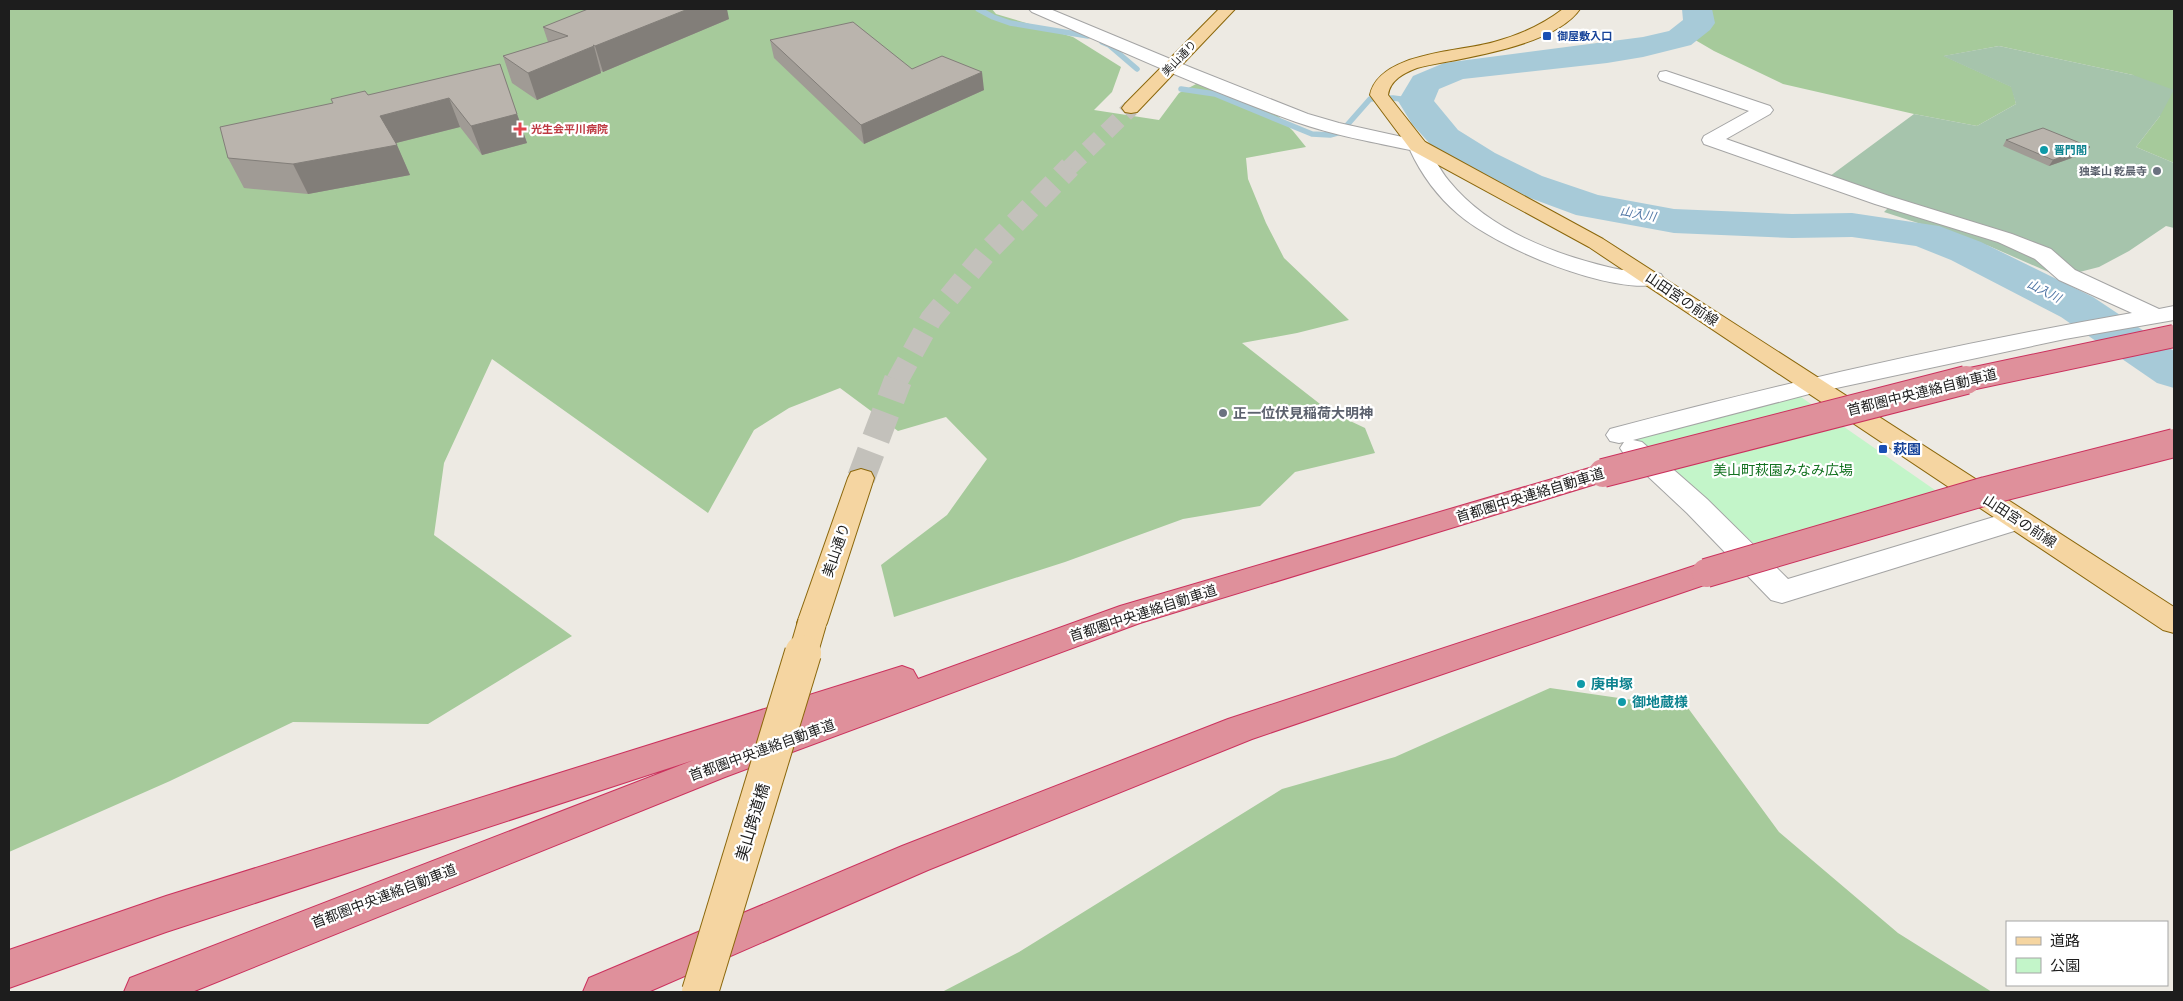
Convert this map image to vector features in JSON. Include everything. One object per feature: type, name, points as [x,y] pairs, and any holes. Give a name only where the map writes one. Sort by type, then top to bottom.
[{"type":"highway","name":"首都圏中央連絡自動車道","points":[[144,992],[713,767],[1131,614],[1604,473],[1939,386],[2174,336]]},
{"type":"highway","points":[[603,992],[915,858],[1240,729],[1706,573],[1986,491],[2174,442]]},
{"type":"highway","points":[[9,969],[166,914],[1005,646],[1131,614]]},
{"type":"highway","points":[[650,992],[915,858]]},
{"type":"main road","name":"美山通り","points":[[1131,108],[1227,9]]},
{"type":"main road","name":"山田宮の前線","points":[[1572,9],[1564,17],[1548,27],[1525,37],[1413,64],[1399,70],[1387,77],[1381,85],[1381,98],[1418,146],[1588,238],[2174,622]]},
{"type":"main road","name":"美山通り","points":[[812,623],[861,478]]},
{"type":"main road","name":"美山跨道橋","points":[[700,992],[812,623]]},
{"type":"street","points":[[1037,9],[1302,118],[1343,130],[1418,146],[1425,163],[1440,184],[1474,217],[1500,233],[1575,264],[1607,274],[1652,279]]},
{"type":"street","points":[[1666,76],[1764,110],[1711,140],[1882,200],[2005,238],[2043,254],[2067,275],[2160,318]]},
{"type":"street","points":[[2017,520],[1782,592],[1696,506],[1619,435],[1812,386],[2065,332],[2160,318]]},
{"type":"green space","points":[[9,9],[992,9],[996,14],[1073,37],[1121,67],[1112,92],[1094,110],[1159,120],[1179,93],[1198,83],[1272,110],[1293,131],[1306,147],[1246,158],[1248,179],[1266,223],[1284,258],[1349,320],[1297,333],[1242,343],[1329,411],[1365,428],[1375,453],[1295,472],[1260,506],[1183,519],[1065,562],[894,617],[881,565],[947,515],[987,459],[946,417],[898,431],[840,388],[789,408],[754,430],[708,513],[492,359],[444,463],[434,535],[572,636],[428,724],[293,722],[170,781],[9,852]]},
{"type":"green space","points":[[1700,9],[2174,9],[2174,163],[2136,147],[2160,116],[2133,75],[1999,46],[1944,56],[2012,87],[2016,104],[1977,126],[1914,114],[1783,84],[1714,51],[1685,34]]},
{"type":"green space","points":[[1999,46],[2133,75],[2174,90],[2160,116],[2136,147],[2174,163],[2174,228],[2166,226],[2129,251],[2099,267],[2060,277],[1989,246],[1884,212],[1894,202],[1826,179],[1914,114],[1977,126],[2016,104],[2011,87],[1943,56]]},
{"type":"green space","name":"美山町萩園みなみ広場","points":[[1798,395],[1945,497],[1758,547],[1637,439]]},
{"type":"green space","points":[[1550,688],[1688,708],[1779,832],[1898,933],[1992,992],[942,992],[1019,952],[1282,789],[1395,757]]},
{"type":"building","points":[[588,9],[688,9],[595,46],[593,45],[528,73],[503,56],[568,36],[543,27]]},
{"type":"building","points":[[853,22],[912,69],[942,56],[982,72],[861,125],[770,40]]},
{"type":"building","points":[[500,64],[517,114],[471,126],[449,98],[380,116],[397,145],[293,164],[228,158],[220,127],[333,103],[331,99],[365,91],[368,95]]},
{"type":"building","name":"晋門閣","points":[[2043,128],[2090,147],[2053,160],[2006,140]]},
{"type":"waterway","points":[[978,9],[1010,23],[1088,36]]},
{"type":"waterway","name":"山入川","points":[[1697,9],[1699,23],[1680,38],[1607,53],[1456,70],[1425,83],[1416,101],[1425,116],[1445,138],[1482,161],[1528,184],[1590,206],[1674,221],[1792,226],[1852,225],[1924,235],[1966,251],[2077,307],[2174,373]]},
{"type":"waterway","points":[[1102,42],[1109,45],[1137,69]]},
{"type":"waterway","points":[[1181,89],[1215,94],[1312,134],[1330,135],[1341,132],[1370,99],[1393,98],[1416,101]]},
{"type":"tunnel","points":[[1069,168],[1131,108]]},
{"type":"tunnel","points":[[897,381],[931,319],[985,254],[1069,168]]},
{"type":"tunnel","points":[[861,478],[898,380]]},
{"type":"place","name":"御屋敷入口","points":[[1547,36]]},
{"type":"place","name":"光生会平川病院","points":[[520,129]]},
{"type":"place","name":"晋門閣","points":[[2044,150]]},
{"type":"place","name":"独峯山 乾晨寺","points":[[2157,171]]},
{"type":"place","name":"正一位伏見稲荷大明神","points":[[1223,413]]},
{"type":"place","name":"萩園","points":[[1883,449]]},
{"type":"place","name":"庚申塚","points":[[1581,684]]},
{"type":"place","name":"御地蔵様","points":[[1622,702]]}]
